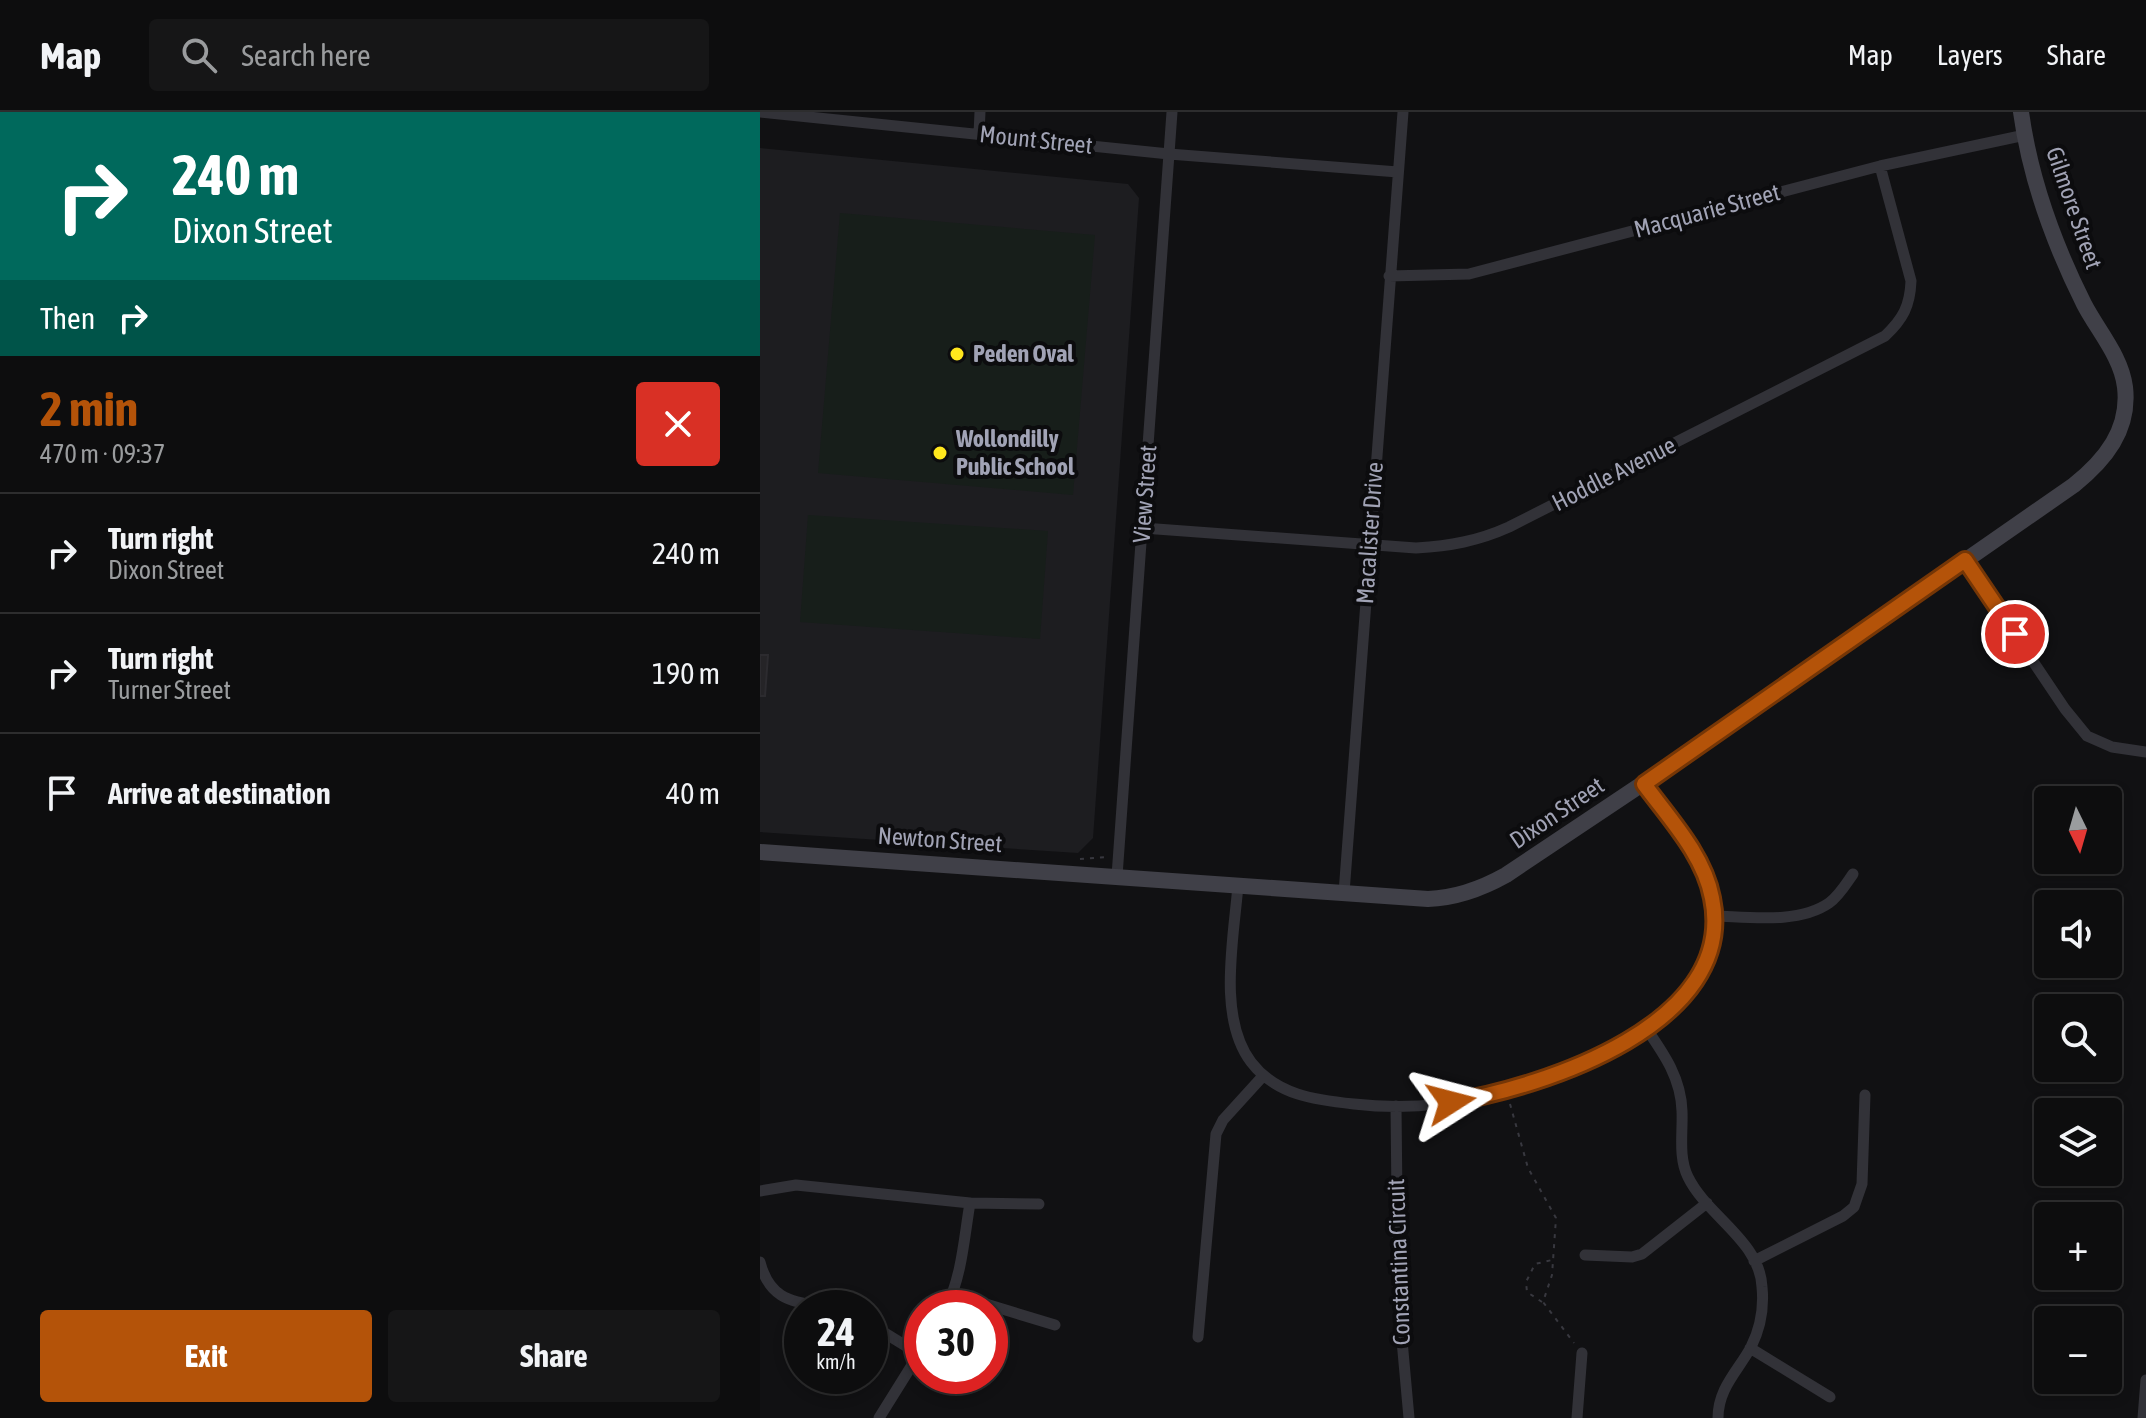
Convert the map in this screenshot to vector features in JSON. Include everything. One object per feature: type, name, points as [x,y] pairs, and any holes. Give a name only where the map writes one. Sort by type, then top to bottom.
[{"type":"street","name":"Mount Street","points":[[760,112],[1169,154],[1398,172]]},
{"type":"street","points":[[979,134],[980,112]]},
{"type":"street","name":"View Street","points":[[1117,876],[1172,112]]},
{"type":"street","name":"Macalister Drive","points":[[1344,893],[1403,112]]},
{"type":"street","name":"Gilmore Street","points":[[2021,112],[2054,239],[2085,306],[2119,366],[2125,386],[2125,411],[2120,431],[2110,450]]},
{"type":"street","name":"Macquarie Street","points":[[1389,276],[1469,274],[1880,166],[2025,135]]},
{"type":"street","name":"Hoddle Avenue","points":[[1143,528],[1416,548],[1450,546],[1484,538],[1885,336],[1902,320],[1911,300],[1911,281],[1880,166]]},
{"type":"street","name":"Dixon Street","points":[[1117,876],[1428,899],[1474,891],[1506,875],[1644,784],[2074,485],[2096,467],[2110,450]]},
{"type":"street","points":[[1965,560],[2077,725],[2098,743],[2146,752]]},
{"type":"street","points":[[1238,885],[1230,991],[1240,1043],[1263,1076],[1282,1089],[1305,1097],[1350,1104],[1396,1106],[1451,1102],[1507,1091],[1546,1080],[1578,1066],[1646,1028],[1678,1002],[1694,984],[1705,963],[1715,916],[1708,881],[1699,863],[1644,784]]},
{"type":"street","name":"Newton Street","points":[[760,852],[1117,876]]},
{"type":"street","points":[[1715,916],[1788,916],[1809,912],[1828,904],[1853,874]]},
{"type":"street","points":[[1646,1028],[1669,1060],[1679,1084],[1683,1165],[1688,1179],[1754,1261],[1760,1273],[1762,1299],[1758,1330],[1719,1400],[1718,1418]]},
{"type":"street","points":[[1198,1337],[1216,1134],[1223,1120],[1263,1076]]},
{"type":"street","points":[[1754,1261],[1843,1216],[1854,1207],[1862,1184],[1865,1095]]},
{"type":"street","name":"Constantina Circuit","points":[[1396,1106],[1398,1296],[1409,1418]]},
{"type":"street","points":[[760,1191],[796,1185],[970,1203],[1039,1204]]},
{"type":"street","points":[[954,1290],[970,1203]]},
{"type":"street","points":[[1585,1255],[1632,1257],[1642,1254],[1707,1203]]},
{"type":"street","points":[[760,1262],[771,1289],[784,1297]]},
{"type":"street","points":[[1008,1311],[1055,1325]]},
{"type":"street","points":[[1750,1348],[1830,1397]]},
{"type":"street","points":[[1577,1418],[1582,1353]]},
{"type":"street","points":[[879,1418],[904,1378]]},
{"type":"street","points":[[2143,1418],[2146,1380]]},
{"type":"path","points":[[1507,1091],[1528,1168],[1556,1218],[1552,1275],[1543,1302]]},
{"type":"path","points":[[1552,1260],[1535,1264],[1526,1282],[1527,1292],[1543,1302],[1582,1353]]},
{"type":"shaded area","name":"Wollondilly Public School","points":[[760,148],[1128,184],[1139,198],[1093,838],[1078,853],[760,832]]},
{"type":"shaded area","name":"Peden Oval","points":[[840,213],[1095,235],[1073,495],[818,473]]},
{"type":"shaded area","points":[[808,515],[1048,531],[1040,639],[800,622]]},
{"type":"building","points":[[760,655],[768,655],[765,696],[760,696]]},
{"type":"place","name":"Peden Oval","points":[[957,354]]},
{"type":"place","name":"Wollondilly Public School","points":[[940,453]]},
{"type":"route","points":[[1451,1102],[1518,1088],[1578,1066],[1646,1028],[1678,1002],[1694,984],[1712,940],[1715,916],[1713,899],[1699,863],[1644,784],[1965,560],[2015,634]]}]
